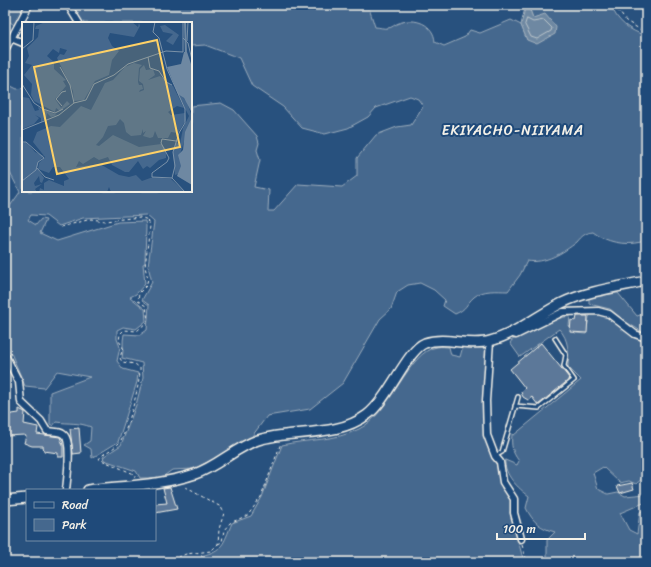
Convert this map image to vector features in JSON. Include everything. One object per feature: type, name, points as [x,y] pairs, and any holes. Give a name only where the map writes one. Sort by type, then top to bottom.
[{"type":"main road","points":[[96,489],[178,479],[218,464],[257,440],[330,430],[349,424],[367,415],[384,398],[413,352],[424,344],[437,342],[490,341],[510,333],[577,297],[646,281]]},
{"type":"main road","points":[[5,500],[26,498]]},
{"type":"street","points":[[5,50],[29,5]]},
{"type":"street","points":[[71,5],[71,10],[78,22]]},
{"type":"street","points":[[11,38],[22,44]]},
{"type":"street","points":[[510,333],[516,335],[563,312],[598,311],[609,314],[635,334],[646,338]]},
{"type":"street","points":[[490,341],[486,401],[487,435],[494,456],[500,462],[503,482],[514,499],[514,513],[521,539]]},
{"type":"street","points":[[5,355],[19,382],[21,402],[41,421],[47,431],[62,433],[66,437],[69,461],[66,489]]},
{"type":"lane","points":[[515,406],[539,408],[574,380],[564,366],[566,355],[555,338]]},
{"type":"lane","points":[[494,456],[502,452],[518,397]]},
{"type":"path","points":[[614,5],[626,21],[646,33]]},
{"type":"path","points":[[61,227],[92,219],[105,221],[140,217],[148,220],[150,226],[145,267],[148,279],[146,286],[139,293],[138,301],[146,306],[148,321],[137,330],[124,330],[120,334],[119,341],[123,347],[120,358],[122,362],[135,364],[140,368],[141,378],[135,402],[120,443],[99,459],[134,474],[137,484]]},
{"type":"path","points":[[167,562],[186,554],[211,551],[222,542],[224,530],[230,523],[248,514],[260,497],[280,443],[289,435]]},
{"type":"path","points":[[178,479],[183,487],[221,507],[224,513],[219,529],[218,544]]},
{"type":"path","points":[[521,539],[527,562]]},
{"type":"path","points":[[149,562],[171,560]]},
{"type":"green space","points":[[5,5],[25,5],[14,25],[5,18]]},
{"type":"green space","points":[[73,5],[368,5],[375,27],[391,27],[405,21],[417,22],[427,26],[434,36],[435,42],[444,46],[465,37],[470,30],[480,33],[511,20],[521,25],[527,40],[537,17],[533,18],[530,10],[512,5],[611,5],[624,25],[646,36],[646,235],[641,242],[628,244],[609,241],[593,232],[588,233],[582,236],[572,246],[554,257],[540,261],[527,261],[520,275],[508,291],[490,291],[478,294],[464,309],[455,314],[443,306],[445,300],[434,290],[420,283],[408,285],[397,292],[391,309],[380,319],[343,383],[310,409],[267,416],[247,443],[193,469],[172,470],[161,478],[140,478],[136,471],[104,460],[103,457],[121,445],[136,405],[143,378],[142,363],[122,358],[123,340],[124,334],[140,335],[147,330],[149,305],[142,300],[152,282],[148,266],[154,222],[146,215],[83,218],[59,226],[46,216],[31,215],[28,220],[36,225],[41,219],[46,220],[40,233],[57,241],[118,222],[145,221],[145,263],[143,264],[145,284],[136,294],[130,297],[145,309],[146,321],[136,329],[123,327],[117,330],[117,339],[120,347],[117,361],[123,369],[138,373],[137,382],[118,442],[92,458],[91,449],[84,445],[90,441],[91,427],[86,425],[56,422],[53,426],[50,424],[50,392],[90,377],[57,371],[44,388],[25,386],[11,353],[5,346],[5,208],[8,209],[20,192],[10,173],[5,172],[5,83],[17,89],[22,88],[22,192],[192,192],[192,106],[221,103],[234,110],[257,136],[259,143],[257,150],[260,160],[254,187],[269,190],[268,211],[274,211],[298,184],[342,187],[357,176],[357,158],[376,135],[397,127],[411,125],[423,106],[418,99],[410,96],[376,108],[368,117],[348,128],[325,134],[302,128],[283,107],[252,86],[239,58],[205,45],[192,46],[192,22],[81,22],[73,8]]},
{"type":"green space","points":[[618,293],[637,316],[646,313],[646,334],[626,322],[610,309],[589,304],[589,297]]},
{"type":"green space","points":[[593,312],[612,317],[646,343],[646,472],[644,477],[636,484],[629,481],[620,483],[603,467],[593,473],[598,489],[608,494],[618,492],[625,496],[646,494],[646,502],[620,513],[629,530],[637,534],[640,512],[646,509],[646,562],[547,562],[547,540],[555,532],[545,529],[531,517],[526,508],[529,496],[512,481],[505,466],[505,460],[517,465],[519,461],[512,449],[512,434],[514,435],[581,380],[568,367],[567,342],[559,329],[520,357],[510,343],[512,340],[560,318],[570,316],[569,326],[575,333],[586,334],[589,317]]},
{"type":"green space","points":[[463,346],[487,349],[486,418],[502,489],[509,493],[514,505],[510,512],[524,562],[210,562],[201,556],[209,554],[222,545],[232,523],[251,516],[262,497],[282,445],[341,436],[359,429],[381,410],[417,359],[427,351],[439,347],[449,347],[451,355],[460,357]]},
{"type":"water","points":[[525,8],[530,10],[533,18],[545,14],[556,27],[555,34],[537,44],[527,40],[521,25]]},
{"type":"building","points":[[577,316],[588,316],[587,333],[570,332],[571,320],[576,321]]},
{"type":"building","points":[[541,343],[570,379],[538,405],[532,397],[528,400],[523,397],[521,392],[525,388],[510,369]]},
{"type":"building","points":[[19,409],[25,412],[24,424],[38,427],[37,434],[60,437],[63,445],[63,457],[58,457],[58,453],[44,451],[43,446],[32,446],[24,443],[26,436],[24,435],[7,436],[5,431],[5,415],[19,413]]},
{"type":"building","points":[[79,428],[81,453],[73,454],[70,429]]},
{"type":"building","points":[[632,483],[634,489],[620,493],[617,486]]},
{"type":"building","points":[[170,487],[177,509],[156,513],[156,504],[167,503],[163,488]]},
{"type":"district","name":"EKIYACHO-NIIYAMA","points":[[513,130]]}]
